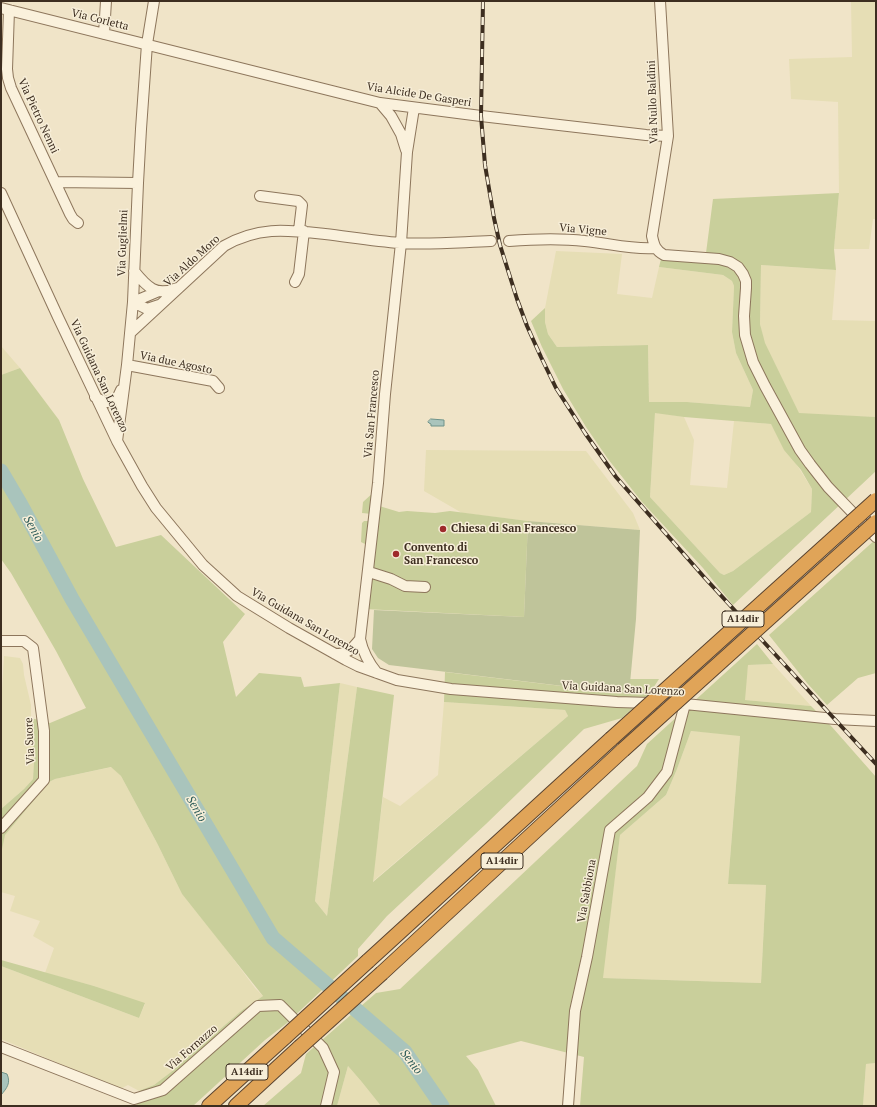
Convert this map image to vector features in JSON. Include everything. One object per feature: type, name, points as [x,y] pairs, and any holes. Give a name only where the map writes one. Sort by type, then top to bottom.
[{"type":"highway","name":"A14dir","points":[[209,1106],[610,739],[876,500]]},
{"type":"highway","name":"A14dir","points":[[236,1106],[623,750],[876,522]]},
{"type":"street","points":[[104,34],[106,1]]},
{"type":"street","name":"Via Guglielmi","points":[[117,442],[133,302],[138,183],[147,44],[154,1]]},
{"type":"street","name":"Via Nullo Baldini","points":[[655,248],[652,236],[668,136],[660,1]]},
{"type":"street","name":"Via Corletta","points":[[5,9],[147,44]]},
{"type":"street","name":"Via Pietro Nenni","points":[[5,9],[7,69],[11,88],[70,214],[78,223]]},
{"type":"street","name":"Via Alcide De Gasperi","points":[[147,44],[236,68],[380,103],[646,135],[668,136]]},
{"type":"street","name":"Via San Francesco","points":[[380,103],[391,116],[407,152]]},
{"type":"street","name":"Via San Francesco","points":[[376,673],[367,660],[360,639],[369,572],[378,483],[385,394],[401,243],[407,152],[414,108]]},
{"type":"street","points":[[56,182],[138,183]]},
{"type":"street","name":"Via Guidana San Lorenzo","points":[[1,194],[117,442],[156,508],[203,565],[237,596],[289,628],[358,666],[376,673],[397,680],[451,689],[616,702],[685,704],[835,719],[876,721]]},
{"type":"street","points":[[260,196],[298,201],[302,205],[299,274],[295,282]]},
{"type":"street","name":"Via Aldo Moro","points":[[130,333],[224,246],[243,236],[281,230],[401,243],[491,241]]},
{"type":"street","name":"Via Vigne","points":[[509,241],[558,239],[586,241],[644,249],[655,248]]},
{"type":"street","points":[[655,248],[658,252],[664,255],[719,260],[730,262],[738,267],[746,281],[744,316],[745,335],[753,362],[765,386],[800,450],[810,464],[828,487],[876,537]]},
{"type":"street","points":[[134,271],[145,284],[155,291],[169,292],[180,286]]},
{"type":"street","points":[[133,302],[158,291]]},
{"type":"street","points":[[133,302],[147,309],[161,304]]},
{"type":"street","name":"Via due Agosto","points":[[127,365],[213,381],[218,388]]},
{"type":"street","points":[[95,397],[102,401],[113,402],[118,398],[125,380]]},
{"type":"street","points":[[369,572],[391,579],[405,586],[425,587]]},
{"type":"street","points":[[335,654],[344,654],[348,652],[354,648],[360,639]]},
{"type":"street","name":"Via Suore","points":[[1,641],[24,641],[33,648],[44,731],[44,780],[1,828]]},
{"type":"street","name":"Via Sabbiona","points":[[568,1106],[575,1011],[587,957],[610,830],[648,797],[667,772],[685,704]]},
{"type":"street","name":"Via Fornazzo","points":[[1,1047],[134,1099],[163,1090],[258,1006],[280,1005],[323,1048],[334,1072],[326,1106]]},
{"type":"shaded area","points":[[851,1],[876,1],[876,219],[873,219],[869,249],[834,249],[839,193],[838,102],[791,99],[789,59],[852,57]]},
{"type":"shaded area","points":[[556,251],[622,254],[617,294],[652,298],[659,267],[723,275],[732,281],[734,286],[732,332],[736,353],[753,390],[750,407],[687,402],[649,402],[648,345],[557,347],[548,334],[545,322],[545,308]]},
{"type":"shaded area","points":[[761,265],[836,270],[832,320],[876,321],[876,417],[799,414],[764,343],[760,324]]},
{"type":"shaded area","points":[[1,346],[20,368],[1,375]]},
{"type":"shaded area","points":[[655,412],[684,417],[694,440],[690,485],[727,488],[734,421],[771,424],[812,489],[811,512],[733,571],[724,575],[720,573],[650,497]]},
{"type":"shaded area","points":[[426,450],[586,451],[633,513],[640,530],[528,521],[462,513],[424,491]]},
{"type":"shaded area","points":[[4,656],[20,658],[23,664],[31,705],[31,731],[34,761],[33,779],[1,809],[1,707]]},
{"type":"shaded area","points":[[773,664],[811,706],[744,700],[748,665]]},
{"type":"shaded area","points":[[340,683],[357,687],[327,916],[315,901]]},
{"type":"shaded area","points":[[444,702],[565,710],[568,716],[372,882],[383,797],[400,806],[438,775]]},
{"type":"shaded area","points":[[691,731],[740,735],[728,884],[766,885],[761,983],[602,978],[620,835],[666,795]]},
{"type":"shaded area","points":[[112,767],[121,776],[157,843],[182,894],[255,988],[263,996],[241,1011],[171,1072],[154,1085],[141,1090],[141,1092],[128,1085],[120,1089],[1,1039],[1,966],[139,1018],[145,1004],[94,986],[45,973],[54,948],[33,936],[40,921],[10,911],[15,896],[1,892],[1,854],[4,835],[49,782],[55,779]]},
{"type":"shaded area","points":[[876,1063],[876,1106],[863,1106],[866,1064]]},
{"type":"shaded area","points":[[348,1066],[361,1081],[381,1106],[337,1106]]},
{"type":"green space","points":[[839,193],[834,249],[836,270],[761,265],[760,324],[765,343],[799,413],[876,417],[876,471],[733,605],[703,568],[642,502],[608,459],[586,427],[563,389],[531,321],[545,308],[545,322],[548,334],[557,347],[648,345],[649,402],[687,402],[750,407],[753,390],[736,353],[732,332],[734,286],[732,281],[723,275],[659,267],[663,251],[706,253],[713,199]],"holes":[[[655,413],[684,417],[771,424],[784,450],[801,470],[812,489],[811,512],[733,571],[724,575],[720,573],[650,497]]]},
{"type":"green space","points":[[20,368],[59,420],[83,479],[116,547],[161,535],[245,614],[223,642],[236,697],[259,673],[301,677],[304,687],[340,683],[315,901],[327,916],[357,687],[394,695],[373,882],[568,716],[565,710],[444,702],[445,672],[628,694],[630,679],[659,679],[650,693],[622,718],[584,729],[486,824],[387,916],[358,949],[358,956],[287,1023],[265,1040],[193,1106],[136,1106],[141,1090],[154,1085],[171,1072],[241,1011],[263,996],[182,894],[157,843],[121,776],[111,767],[55,779],[49,782],[5,835],[1,854],[1,809],[33,779],[34,761],[31,718],[50,723],[86,708],[56,651],[11,573],[1,559],[1,375]]},
{"type":"green space","points":[[375,491],[372,514],[362,513],[363,502]]},
{"type":"green space","points":[[376,505],[399,512],[407,511],[435,513],[450,511],[528,521],[524,617],[364,609]]},
{"type":"green space","points":[[364,521],[368,521],[370,524],[369,542],[365,544],[361,542],[362,523]]},
{"type":"green space","points":[[528,521],[640,530],[636,619],[629,694],[389,665],[378,658],[372,649],[374,610],[524,617]]},
{"type":"green space","points":[[876,539],[876,673],[858,678],[827,705],[807,683],[769,635]]},
{"type":"green space","points":[[757,644],[773,664],[748,665],[745,700],[811,706],[832,727],[876,777],[876,1063],[866,1064],[863,1106],[580,1106],[584,1057],[521,1041],[466,1056],[478,1070],[496,1106],[381,1106],[348,1066],[337,1106],[263,1106],[301,1073],[306,1054],[376,993],[400,989],[637,766],[647,744]],"holes":[[[691,731],[740,736],[728,884],[766,885],[761,983],[603,978],[620,835],[666,795]]]},
{"type":"green space","points":[[1,960],[94,986],[145,1003],[139,1018],[1,966]]},
{"type":"water","points":[[431,419],[444,420],[444,426],[431,426],[428,422]]},
{"type":"water","points":[[1,1072],[7,1074],[9,1080],[7,1088],[1,1095]]},
{"type":"waterway","name":"Senio","points":[[1,471],[72,599],[273,938],[405,1052],[442,1106]]},
{"type":"railway","points":[[483,1],[481,116],[485,165],[494,218],[500,245],[517,299],[527,326],[556,388],[616,477],[704,577],[876,764]]},
{"type":"place","name":"Chiesa di San Francesco","points":[[443,529]]},
{"type":"place","name":"Convento di San Francesco","points":[[396,554]]}]
